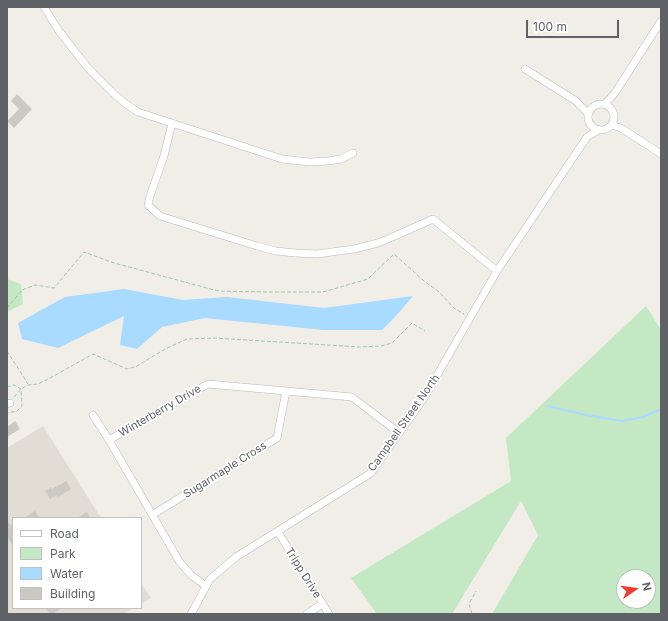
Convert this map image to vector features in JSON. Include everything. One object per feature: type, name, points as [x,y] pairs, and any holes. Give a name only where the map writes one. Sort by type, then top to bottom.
[{"type":"street","points":[[44,7],[59,31],[88,68],[115,95],[138,112],[282,159],[309,162],[328,161],[341,159],[353,153]]},
{"type":"street","points":[[604,104],[615,93],[661,21]]},
{"type":"street","points":[[525,69],[576,101],[588,114]]},
{"type":"street","points":[[615,93],[612,109],[614,118],[621,128]]},
{"type":"street","points":[[576,101],[594,105]]},
{"type":"street","points":[[612,109],[603,103],[598,103],[590,108],[588,121],[593,128],[599,130],[610,127],[614,118]]},
{"type":"street","points":[[172,123],[164,156],[148,205],[160,216],[258,246],[295,253],[317,254],[354,249],[378,243],[434,219],[497,271]]},
{"type":"street","name":"Campbell Street North","points":[[191,614],[210,579],[236,557],[371,473],[424,398],[497,271],[587,137],[589,124]]},
{"type":"street","points":[[611,125],[621,128],[661,154]]},
{"type":"street","name":"Campbell Street North","points":[[587,137],[599,130]]},
{"type":"street","name":"Winterberry Drive","points":[[206,586],[191,575],[179,561],[110,440],[208,384],[352,397],[399,433]]},
{"type":"street","name":"Sugarmaple Cross","points":[[152,515],[277,438],[286,391]]},
{"type":"street","points":[[93,415],[110,440]]},
{"type":"street","name":"Tripp Drive","points":[[278,532],[329,614]]},
{"type":"street","points":[[307,614],[322,604]]},
{"type":"path","points":[[7,308],[22,290],[36,285],[54,288],[84,252],[114,263],[218,291],[262,292],[323,292],[368,279],[394,254],[424,281],[438,291],[454,308],[470,318]]},
{"type":"path","points":[[9,403],[21,389],[28,385],[38,384],[93,354],[127,369],[137,366],[165,349],[186,339],[214,338],[345,346],[381,346],[392,343],[412,322],[425,331]]},
{"type":"path","points":[[7,351],[28,385]]},
{"type":"path","points":[[7,387],[14,385],[21,389]]},
{"type":"path","points":[[7,413],[17,411],[22,406],[21,389]]},
{"type":"path","points":[[472,614],[469,604],[476,591]]},
{"type":"shaded area","points":[[43,426],[100,517],[12,517],[12,609],[132,609],[124,614],[9,614],[7,610],[7,448]]},
{"type":"shaded area","points":[[142,584],[151,598],[142,603]]},
{"type":"green space","points":[[7,279],[21,284],[23,304],[7,312]]},
{"type":"green space","points":[[646,306],[661,330],[661,614],[492,614],[538,535],[521,501],[452,614],[377,614],[351,578],[511,481],[506,438]]},
{"type":"water","points":[[124,289],[183,300],[227,297],[324,308],[413,296],[382,330],[323,330],[205,318],[162,327],[137,349],[120,345],[124,316],[58,348],[22,339],[18,323],[65,297]]},
{"type":"building","points":[[17,94],[32,109],[14,128],[7,121],[19,109],[11,101]]},
{"type":"building","points":[[15,421],[20,429],[7,437],[7,427]]},
{"type":"building","points":[[66,481],[71,489],[58,497],[57,495],[50,499],[45,491],[51,487],[52,489]]},
{"type":"building","points":[[35,511],[38,517],[26,517]]},
{"type":"building","points":[[87,512],[90,517],[79,517]]},
{"type":"building","points":[[7,520],[10,525],[12,524],[12,544],[7,536]]},
{"type":"building","points":[[47,609],[60,609],[52,614],[50,614]]},
{"type":"waterway","points":[[547,406],[622,421],[643,417],[661,409]]}]
